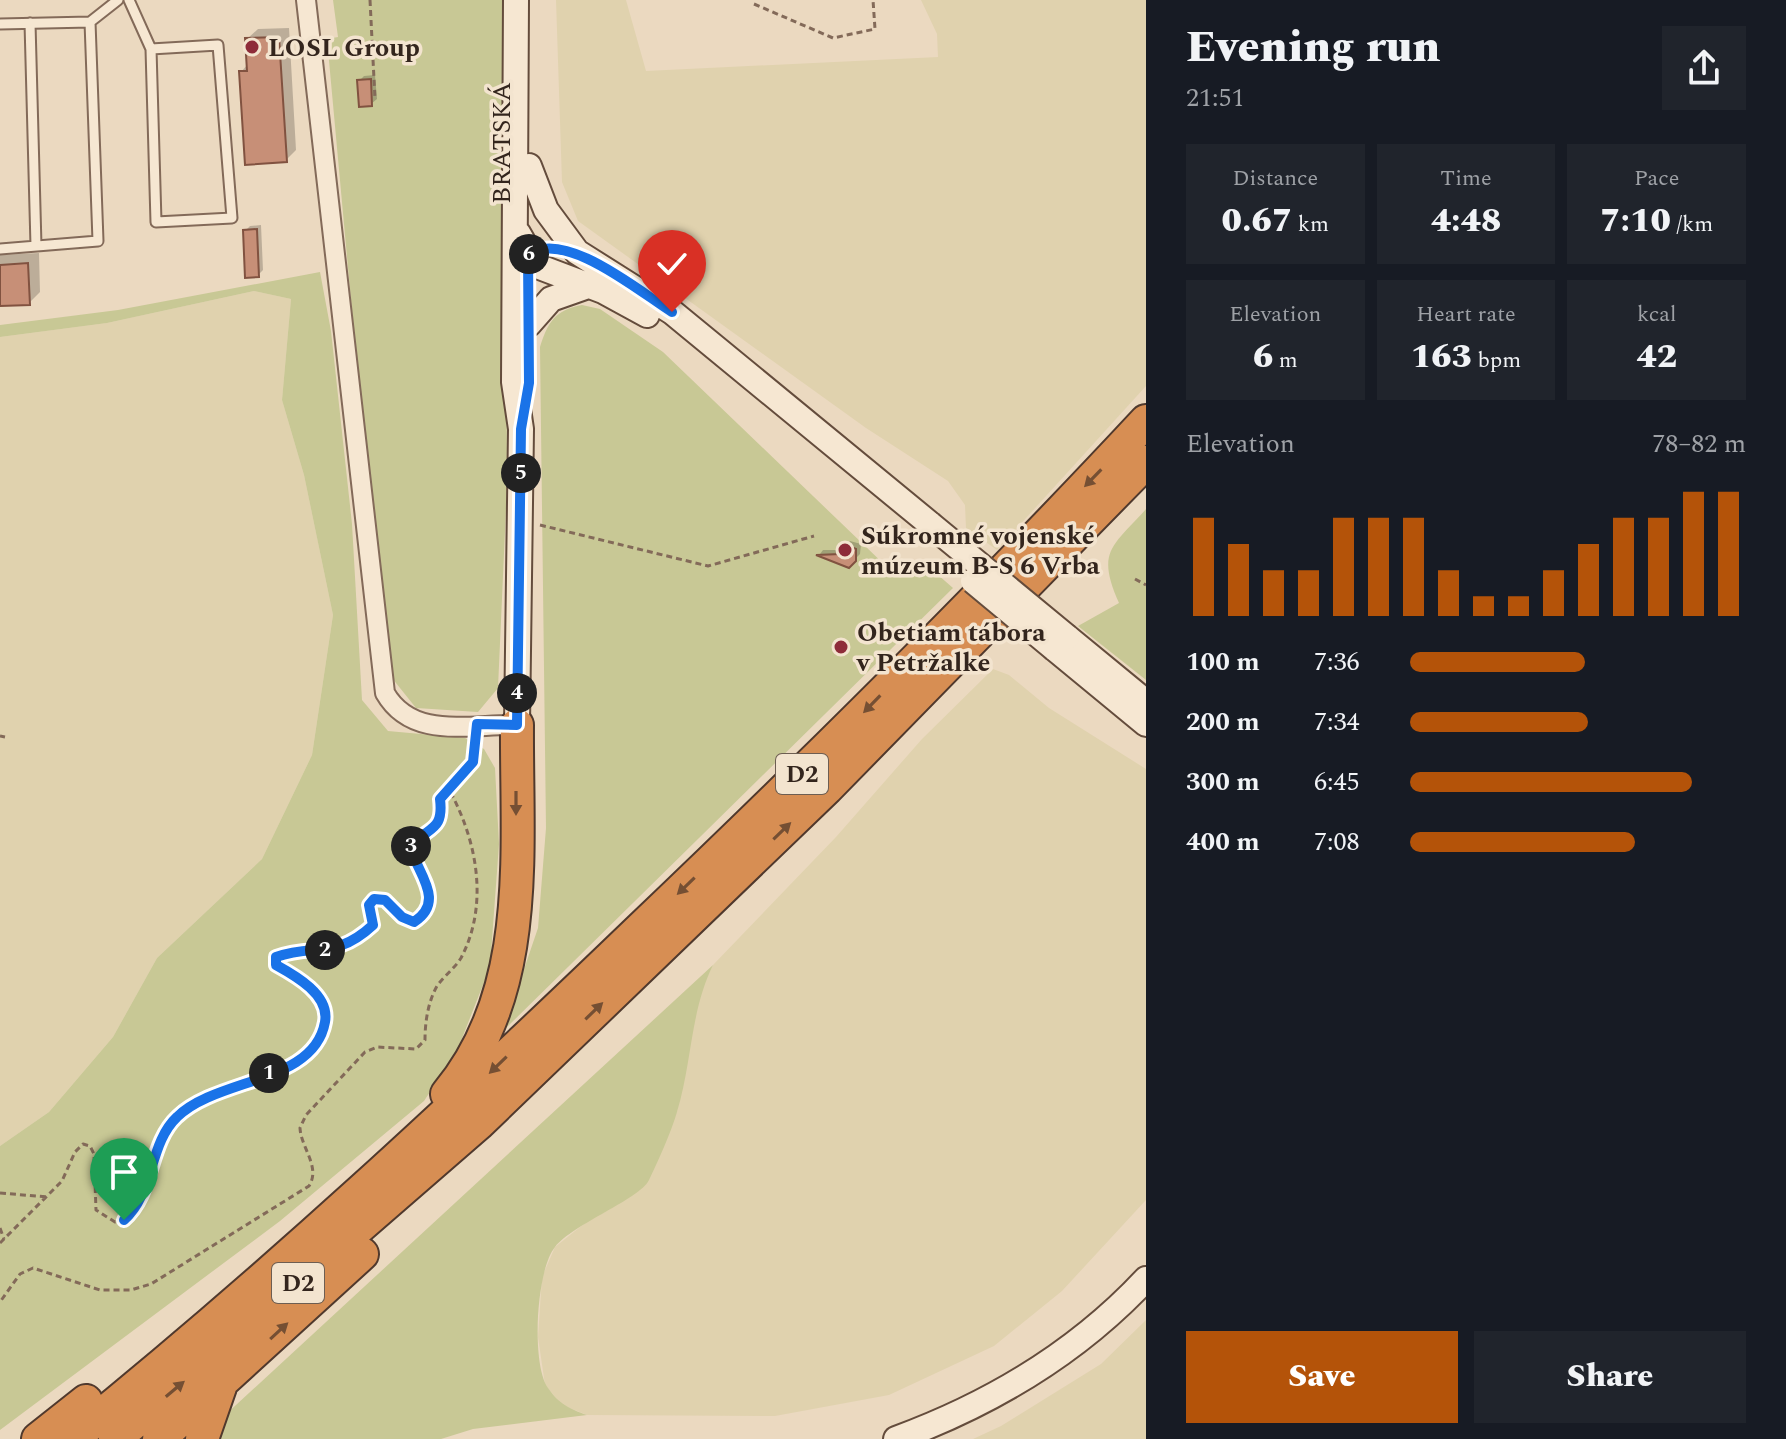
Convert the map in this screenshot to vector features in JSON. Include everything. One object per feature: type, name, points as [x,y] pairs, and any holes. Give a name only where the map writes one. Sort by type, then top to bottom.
[{"type":"highway","name":"D2","points":[[55,1435],[112,1407],[458,1104],[810,766],[1146,421]]},
{"type":"highway","name":"D2","points":[[115,1439],[478,1124],[827,788],[1146,462]]},
{"type":"highway","points":[[55,1435],[439,1103],[460,1078],[487,1030],[509,964],[515,904],[517,725]]},
{"type":"highway","points":[[159,1439],[431,1190],[478,1124]]},
{"type":"highway","points":[[202,1439],[222,1384]]},
{"type":"main road","name":"BRATSKÁ","points":[[516,0],[514,382],[521,429],[517,725]]},
{"type":"main road","name":"BRATSKÁ","points":[[521,429],[529,383],[529,0]]},
{"type":"main road","points":[[529,166],[546,210],[577,252],[672,312],[924,530],[1061,643],[1146,724]]},
{"type":"main road","points":[[517,231],[537,266],[624,300],[653,319],[924,530]]},
{"type":"main road","points":[[514,278],[528,255],[546,247],[577,252]]},
{"type":"main road","points":[[529,324],[551,299],[588,286]]},
{"type":"main road","points":[[1061,643],[1146,702]]},
{"type":"main road","points":[[896,1439],[981,1403],[1054,1358],[1095,1330],[1146,1279]]},
{"type":"street","points":[[306,0],[359,447],[381,676],[393,706],[411,721],[422,725],[517,725]]},
{"type":"lane","points":[[0,24],[90,22],[118,0]]},
{"type":"lane","points":[[129,0],[151,49],[156,222],[232,218],[218,45],[151,49]]},
{"type":"lane","points":[[0,249],[98,241],[90,22]]},
{"type":"lane","points":[[30,23],[36,246]]},
{"type":"path","points":[[370,0],[375,99]]},
{"type":"path","points":[[754,4],[833,38],[875,29],[873,0]]},
{"type":"path","points":[[520,520],[708,566],[814,536]]},
{"type":"path","points":[[1135,579],[1146,585]]},
{"type":"path","points":[[2,1241],[62,1181],[75,1152],[83,1144],[90,1146],[96,1164],[96,1210],[115,1222],[124,1220],[137,1203],[167,1128],[178,1115],[235,1085],[294,1065],[312,1053],[323,1034],[326,1015],[314,990],[276,965],[276,957],[294,951],[314,953],[338,948],[360,937],[373,925],[369,905],[374,899],[385,900],[402,917],[414,922],[424,916],[431,904],[428,884],[410,847],[435,829],[442,818],[440,799],[473,762],[477,724]]},
{"type":"path","points":[[0,1302],[20,1274],[33,1268],[100,1290],[131,1290],[151,1284],[309,1186],[314,1178],[313,1166],[300,1128],[306,1115],[365,1052],[377,1047],[416,1049],[425,1040],[426,1020],[436,988],[460,958],[471,926],[478,882],[473,847],[457,805],[446,794]]},
{"type":"path","points":[[0,1193],[48,1197]]},
{"type":"path","points":[[0,1228],[2,1241]]},
{"type":"shaded area","points":[[556,0],[626,0],[646,71],[938,57],[937,34],[921,0],[1146,0],[1146,386],[997,550],[966,528],[965,505],[948,481],[866,428],[578,221],[562,182]]},
{"type":"shaded area","points":[[254,291],[291,299],[282,400],[304,475],[333,615],[312,755],[262,859],[157,958],[113,1037],[49,1112],[0,1146],[0,337],[107,323]]},
{"type":"shaded area","points":[[993,669],[1009,675],[1049,708],[1146,769],[1146,1200],[1062,1291],[994,1346],[889,1395],[775,1416],[587,1415],[562,1405],[545,1385],[538,1337],[542,1277],[555,1247],[585,1223],[677,1112],[700,991],[713,965],[836,837],[922,739]]},
{"type":"shaded area","points":[[1146,1320],[1146,1439],[973,1439],[1001,1426],[1101,1364]]},
{"type":"green space","points":[[333,0],[505,0],[507,486],[498,688],[478,712],[416,708],[392,678],[360,398],[327,39],[338,37]]},
{"type":"green space","points":[[320,272],[331,331],[352,524],[362,700],[388,731],[465,738],[484,749],[495,768],[499,844],[490,967],[457,1051],[424,1101],[280,1221],[0,1430],[0,1146],[49,1112],[113,1037],[157,958],[262,859],[312,755],[333,615],[304,475],[282,400],[291,299],[254,291],[107,323],[0,337],[0,325],[118,310]]},
{"type":"green space","points":[[582,305],[600,309],[663,352],[889,569],[929,567],[953,588],[503,1031],[538,928],[546,828],[540,347],[554,318],[565,310]]},
{"type":"green space","points":[[1146,509],[1146,680],[1078,626],[1119,603],[1112,586],[1108,560],[1116,542]]},
{"type":"green space","points":[[713,965],[695,1019],[677,1112],[649,1180],[633,1195],[564,1238],[555,1247],[544,1275],[538,1317],[539,1359],[543,1376],[552,1394],[561,1402],[587,1415],[473,1429],[441,1439],[219,1439],[223,1417]]},
{"type":"building","points":[[279,37],[287,162],[245,165],[239,71],[247,71],[245,38]]},
{"type":"building","points":[[371,79],[372,106],[359,107],[357,80]]},
{"type":"building","points":[[257,229],[259,277],[245,278],[243,230]]},
{"type":"building","points":[[28,263],[30,305],[0,306],[0,265]]},
{"type":"building","points":[[843,544],[856,549],[856,561],[849,568],[816,555],[840,554]]},
{"type":"place","name":"LOSL Group","points":[[252,47]]},
{"type":"place","name":"Súkromné vojenské múzeum B-S 6 Vrba","points":[[845,550]]},
{"type":"place","name":"Obetiam tábora v Petržalke","points":[[841,647]]},
{"type":"route","points":[[124,1220],[137,1203],[167,1128],[178,1115],[235,1085],[294,1065],[312,1053],[323,1034],[326,1015],[314,990],[276,965],[276,957],[294,951],[314,953],[338,948],[360,937],[373,925],[369,905],[374,899],[385,900],[402,917],[414,922],[424,916],[431,904],[428,884],[410,847],[417,839],[435,829],[442,818],[440,799],[473,762],[477,724],[517,725],[521,429],[529,383],[528,255],[546,247],[577,252],[672,312]]}]
